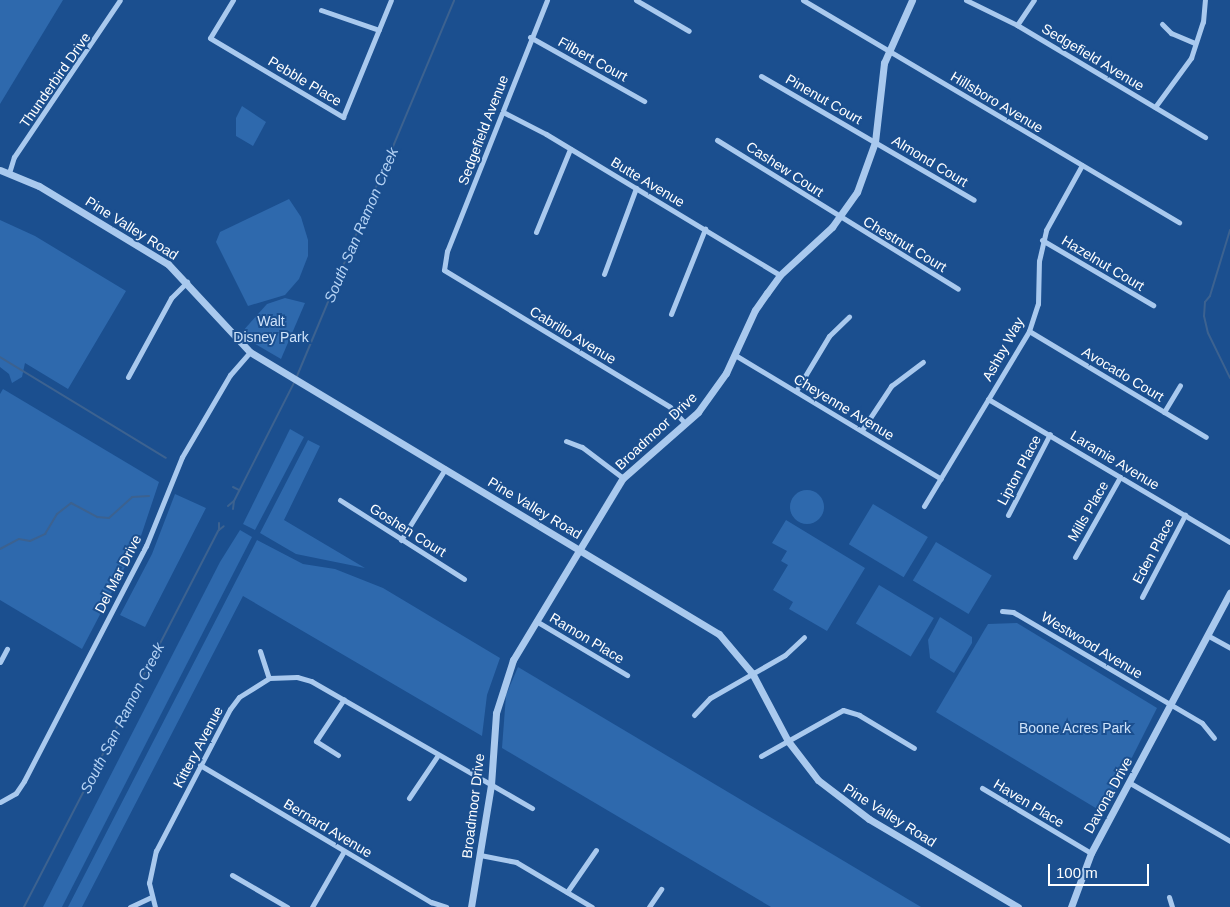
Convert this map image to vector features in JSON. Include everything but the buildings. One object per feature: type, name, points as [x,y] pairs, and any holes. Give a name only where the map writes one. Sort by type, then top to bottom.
[{"type":"street","name":"Thunderbird Drive","points":[[9,173],[14,157],[120,0]]},
{"type":"street","name":"Pebble Place","points":[[233,0],[210,38],[343,117],[391,0]]},
{"type":"street","name":"Sedgefield Avenue","points":[[444,270],[448,251],[503,112],[530,37],[547,0]]},
{"type":"street","points":[[636,0],[689,31]]},
{"type":"street","name":"Hillsboro Avenue","points":[[803,0],[1179,222]]},
{"type":"street","name":"Broadmoor Drive","points":[[471,907],[491,785],[496,713],[503,684],[513,660],[623,478],[685,423],[711,395],[735,355],[755,310],[780,274],[840,218],[857,192],[876,142],[888,51],[912,0]]},
{"type":"street","name":"Sedgefield Avenue","points":[[966,0],[1017,25],[1205,138]]},
{"type":"street","points":[[1017,25],[1034,0]]},
{"type":"street","points":[[1155,107],[1191,58],[1203,22],[1205,0]]},
{"type":"street","points":[[321,10],[378,30]]},
{"type":"street","points":[[1162,24],[1171,33],[1196,43]]},
{"type":"street","name":"Filbert Court","points":[[530,37],[644,101]]},
{"type":"street","name":"Pinenut Court","points":[[760,76],[876,142]]},
{"type":"street","name":"Butte Avenue","points":[[503,112],[636,188],[780,274]]},
{"type":"street","name":"Cashew Court","points":[[718,140],[840,218]]},
{"type":"street","name":"Almond Court","points":[[876,142],[974,200]]},
{"type":"street","points":[[536,232],[570,150]]},
{"type":"street","name":"Ashby Way","points":[[924,506],[1029,331],[1038,304],[1042,240],[1082,165]]},
{"type":"street","name":"Pine Valley Road","points":[[0,170],[39,186],[132,240],[188,281],[250,352],[719,634],[752,673],[788,741],[804,764],[835,796],[1018,907]]},
{"type":"street","points":[[604,274],[636,188]]},
{"type":"street","name":"Chestnut Court","points":[[840,218],[958,290]]},
{"type":"street","points":[[671,314],[706,229]]},
{"type":"street","name":"Hazelnut Court","points":[[1042,240],[1153,305]]},
{"type":"street","name":"Cabrillo Avenue","points":[[444,270],[670,407],[685,423]]},
{"type":"street","points":[[128,377],[171,298],[188,281]]},
{"type":"street","points":[[796,391],[829,336],[849,316]]},
{"type":"street","name":"Avocado Court","points":[[1029,331],[1206,437]]},
{"type":"street","name":"Del Mar Drive","points":[[0,802],[16,793],[24,781],[146,546],[182,457],[230,375],[250,352]]},
{"type":"street","name":"Cheyenne Avenue","points":[[735,355],[941,479]]},
{"type":"street","points":[[862,430],[891,386],[923,362]]},
{"type":"street","points":[[1164,412],[1180,385]]},
{"type":"street","name":"Laramie Avenue","points":[[988,399],[1230,542]]},
{"type":"street","name":"Lipton Place","points":[[1008,515],[1050,434]]},
{"type":"street","points":[[566,441],[582,448],[623,478]]},
{"type":"street","points":[[401,540],[445,469]]},
{"type":"street","name":"Mills Place","points":[[1075,557],[1120,477]]},
{"type":"street","name":"Goshen Court","points":[[340,500],[464,579]]},
{"type":"street","name":"Eden Place","points":[[1142,597],[1185,515]]},
{"type":"street","name":"Davona Drive","points":[[1072,907],[1091,852],[1130,783],[1169,704],[1230,593]]},
{"type":"street","name":"Westwood Avenue","points":[[1002,610],[1013,612],[1202,723],[1214,738]]},
{"type":"street","name":"Ramon Place","points":[[536,621],[627,675]]},
{"type":"street","points":[[1208,634],[1230,648]]},
{"type":"street","points":[[694,716],[710,698],[752,673],[786,656],[804,638]]},
{"type":"street","points":[[0,662],[7,650]]},
{"type":"street","points":[[260,650],[269,678]]},
{"type":"street","name":"Kittery Avenue","points":[[155,907],[151,897],[150,868],[156,851],[200,765],[239,696],[269,678],[297,677],[310,681],[344,698],[438,755],[532,808]]},
{"type":"street","points":[[338,755],[316,740],[344,698]]},
{"type":"street","points":[[761,756],[843,710],[859,715],[914,748]]},
{"type":"street","points":[[410,798],[438,755]]},
{"type":"street","name":"Bernard Avenue","points":[[200,765],[431,902],[446,907]]},
{"type":"street","points":[[1130,783],[1230,841]]},
{"type":"street","name":"Haven Place","points":[[982,788],[1091,852]]},
{"type":"street","points":[[568,892],[596,850]]},
{"type":"street","points":[[312,907],[344,851]]},
{"type":"street","points":[[480,855],[516,862],[592,907]]},
{"type":"street","points":[[232,875],[287,907]]},
{"type":"street","points":[[650,907],[661,889]]},
{"type":"street","points":[[130,907],[151,897]]},
{"type":"street","points":[[1169,897],[1172,907]]},
{"type":"green space","points":[[0,0],[63,0],[0,104]]},
{"type":"green space","points":[[242,106],[266,122],[253,146],[236,136],[236,118]]},
{"type":"green space","points":[[289,199],[301,217],[308,240],[308,256],[299,279],[285,295],[248,306],[216,242],[220,232]]},
{"type":"green space","points":[[0,220],[35,236],[126,291],[68,389],[25,363],[22,377],[12,383],[9,374],[0,367]]},
{"type":"green space","name":"Walt Disney Park","points":[[285,298],[305,303],[281,359],[250,341],[242,332],[267,304]]},
{"type":"green space","points":[[3,389],[159,482],[141,536],[82,649],[0,600],[0,394]]},
{"type":"green space","points":[[290,429],[304,437],[255,530],[243,524]]},
{"type":"green space","points":[[308,440],[320,446],[284,520],[365,568],[296,554],[260,533]]},
{"type":"green space","points":[[807,490],[814,491],[819,495],[823,500],[823,514],[819,519],[814,523],[807,524],[800,523],[795,519],[791,514],[790,507],[791,500],[795,495],[800,491]]},
{"type":"green space","points":[[175,494],[206,508],[145,627],[120,615],[152,554]]},
{"type":"green space","points":[[873,504],[928,537],[904,577],[849,544]]},
{"type":"green space","points":[[786,520],[865,568],[827,631],[789,609],[793,602],[773,590],[788,565],[781,561],[787,551],[772,543]]},
{"type":"green space","points":[[240,530],[252,537],[62,907],[43,907],[220,562]]},
{"type":"green space","points":[[257,540],[303,564],[335,569],[383,588],[500,658],[487,695],[482,736],[243,596],[82,907],[68,907]]},
{"type":"green space","points":[[936,542],[992,575],[969,614],[913,581]]},
{"type":"green space","points":[[879,585],[934,618],[911,657],[856,624]]},
{"type":"green space","points":[[940,617],[972,637],[972,643],[954,673],[930,658],[928,640]]},
{"type":"green space","name":"Boone Acres Park","points":[[1017,623],[1157,708],[1104,813],[936,712],[988,624]]},
{"type":"green space","points":[[518,667],[921,907],[771,907],[502,748],[506,695]]},
{"type":"waterway","name":"South San Ramon Creek","points":[[297,376],[454,0]]},
{"type":"waterway","points":[[1230,230],[1210,296],[1205,302],[1204,316],[1208,333],[1230,378]]},
{"type":"waterway","points":[[0,357],[166,458]]},
{"type":"waterway","name":"South San Ramon Creek","points":[[228,506],[234,501],[295,381]]},
{"type":"waterway","name":"South San Ramon Creek","points":[[233,487],[239,490]]},
{"type":"waterway","points":[[0,549],[19,539],[30,541],[45,534],[57,514],[71,503],[97,517],[109,518],[132,497],[149,496]]},
{"type":"waterway","name":"South San Ramon Creek","points":[[233,509],[234,501]]},
{"type":"waterway","name":"South San Ramon Creek","points":[[24,907],[219,530],[219,523]]},
{"type":"waterway","name":"South San Ramon Creek","points":[[219,530],[224,526]]}]
